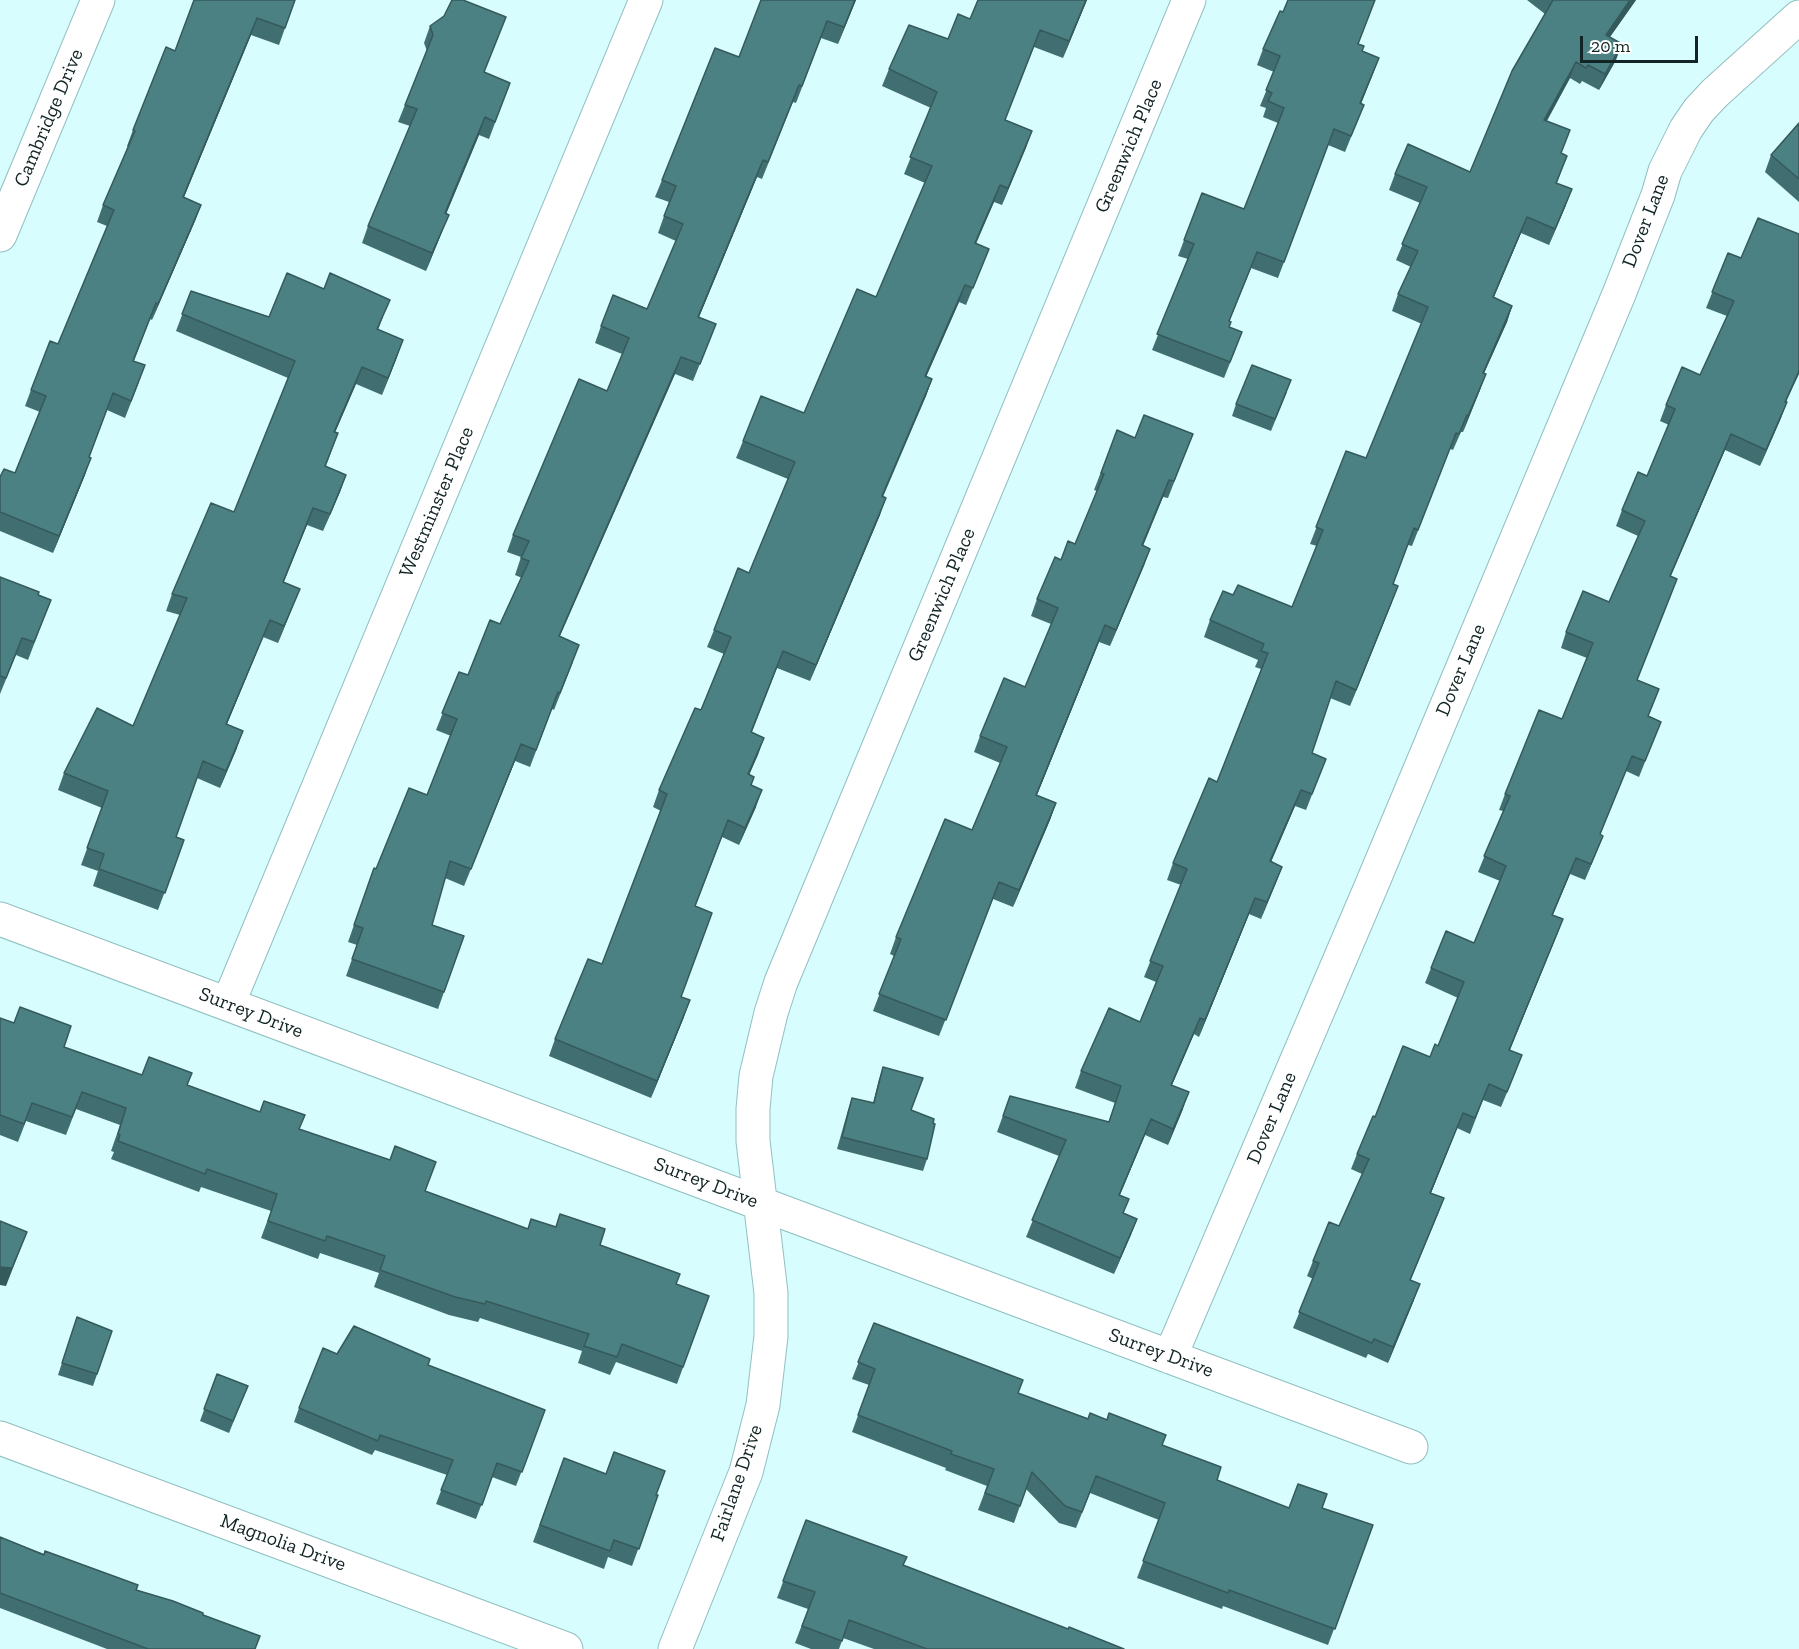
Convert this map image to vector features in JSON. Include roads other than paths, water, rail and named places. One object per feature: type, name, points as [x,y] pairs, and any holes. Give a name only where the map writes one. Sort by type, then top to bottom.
[{"type":"street","name":"Cambridge Drive","points":[[0,235],[98,0]]},
{"type":"street","name":"Westminster Place","points":[[228,1004],[646,0]]},
{"type":"street","name":"Greenwich Place","points":[[759,1203],[753,1141],[756,1076],[781,982],[1189,0]]},
{"type":"street","name":"Dover Lane","points":[[1170,1357],[1375,878],[1614,305],[1658,195],[1665,171],[1686,129],[1699,110],[1714,93],[1799,17]]},
{"type":"street","name":"Surrey Drive","points":[[0,919],[1411,1447]]},
{"type":"street","name":"Fairlane Drive","points":[[675,1649],[746,1472],[763,1405],[771,1336],[771,1293],[759,1203]]},
{"type":"street","name":"Magnolia Drive","points":[[0,1438],[566,1649]]}]
